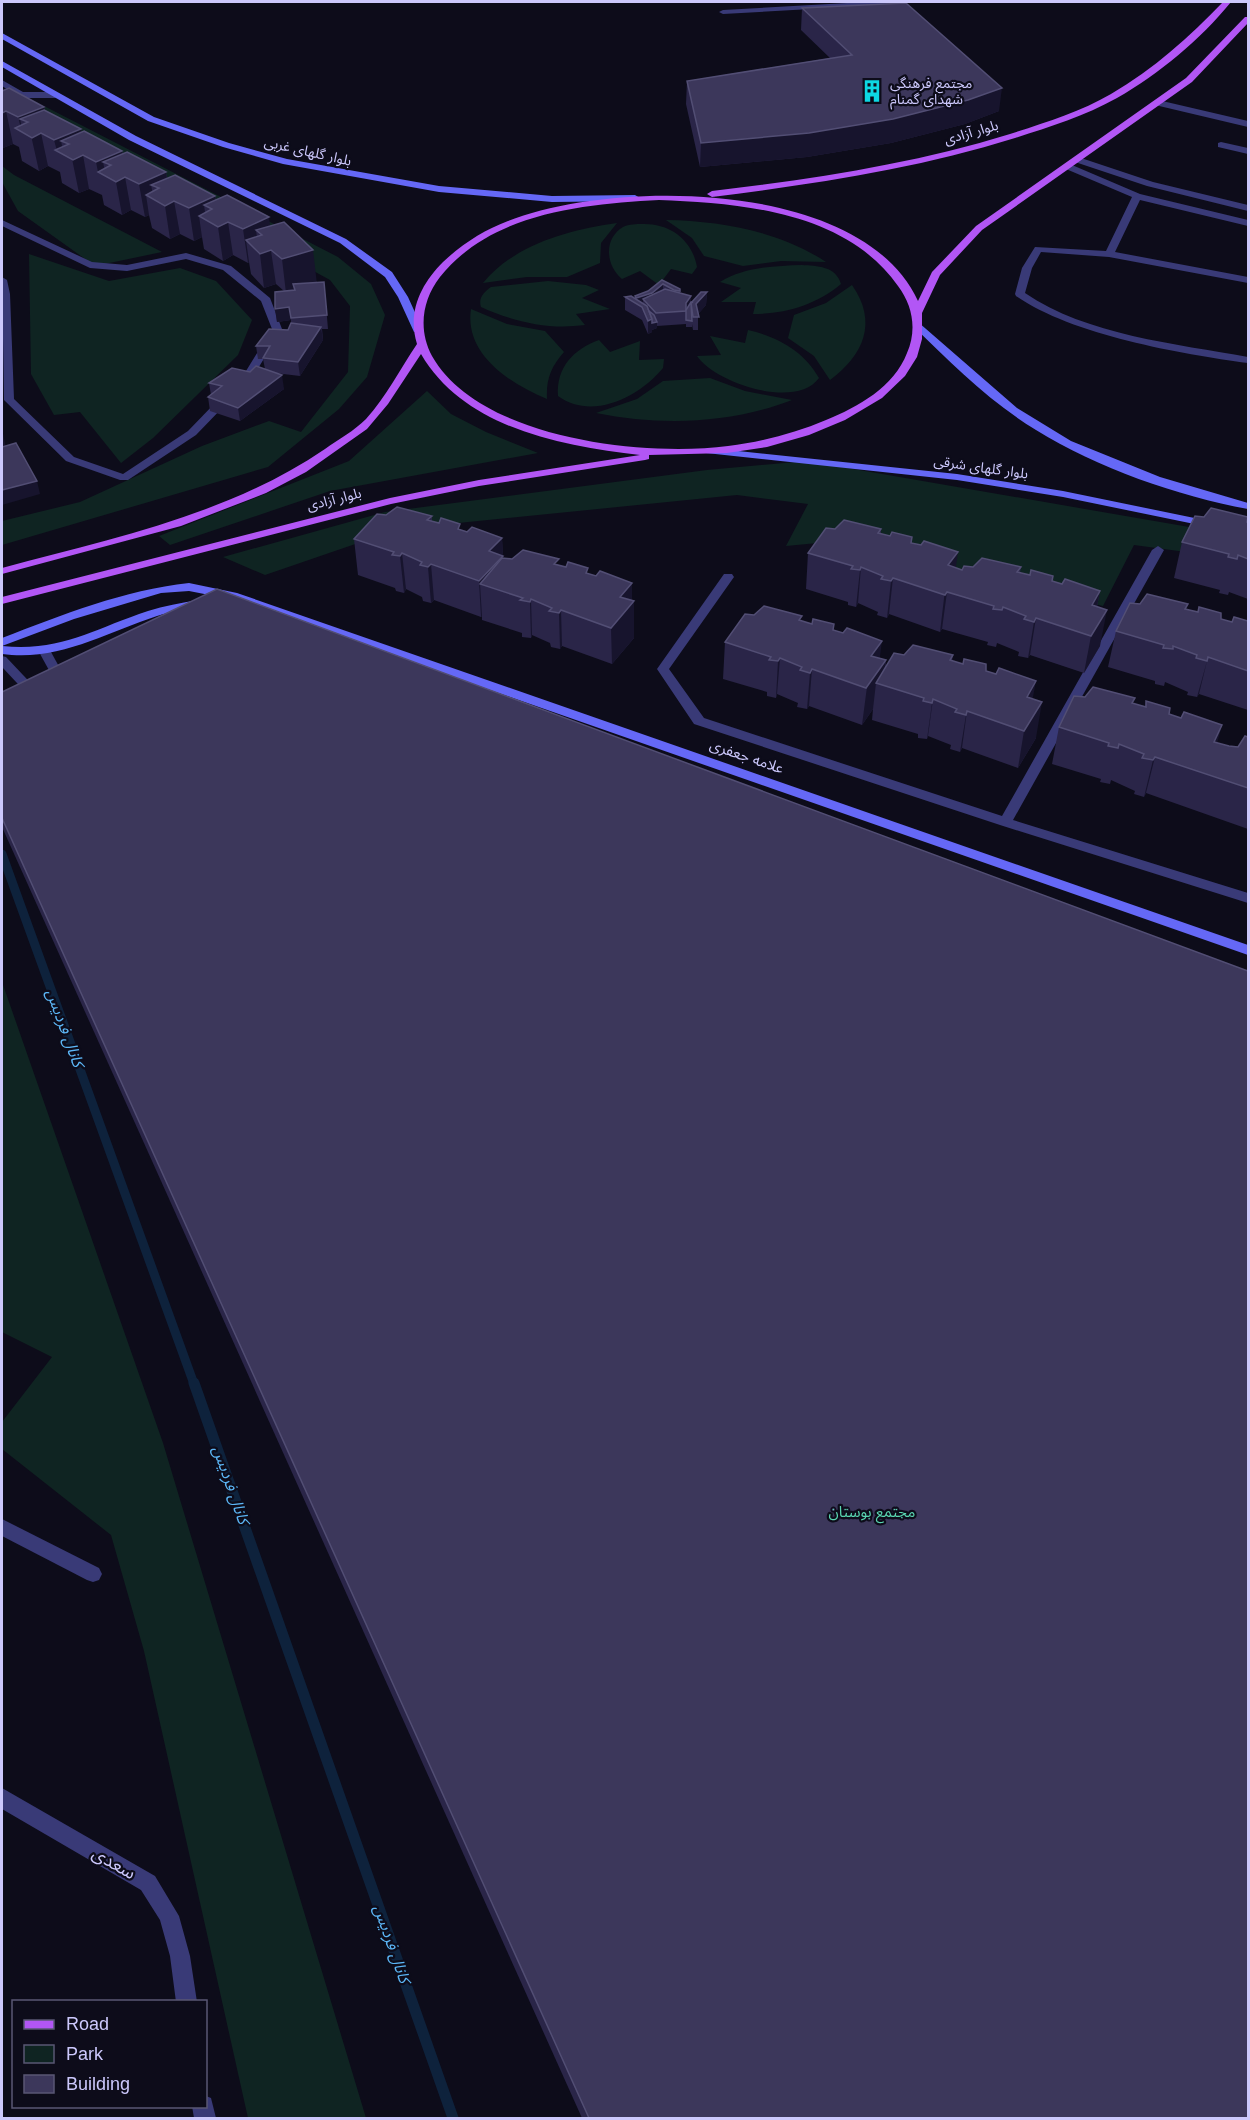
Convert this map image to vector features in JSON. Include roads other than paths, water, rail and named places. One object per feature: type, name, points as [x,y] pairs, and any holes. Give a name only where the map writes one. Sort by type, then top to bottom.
[{"type":"main road","name":"بلوار آزادی","points":[[683,198],[797,183],[879,169],[951,154],[1057,121],[1111,98],[1159,68],[1195,36],[1227,2]]},
{"type":"main road","points":[[917,312],[936,274],[979,228],[1069,167],[1189,80],[1248,19]]},
{"type":"main road","name":"بلوار گلهای غربی","points":[[2,36],[150,119],[226,145],[286,162],[439,189],[552,199],[635,198]]},
{"type":"main road","points":[[2,64],[140,142],[313,224],[343,241],[383,269],[397,286],[436,370],[455,389],[479,406],[520,425],[568,440],[595,445],[679,452],[707,450],[787,437],[811,430],[853,412],[878,396],[897,378],[913,352],[918,325],[917,312],[912,299],[896,274],[871,252],[837,232],[777,211],[731,202],[683,198],[635,198],[588,203],[543,213],[503,227],[469,245],[443,267],[429,285],[421,304],[418,330]]},
{"type":"main road","points":[[918,325],[972,376],[1014,411],[1061,440],[1128,469],[1192,492],[1248,506]]},
{"type":"main road","points":[[2,571],[140,534],[241,501],[295,474],[329,453],[370,421],[422,344]]},
{"type":"main road","name":"بلوار گلهای شرقی","points":[[707,450],[957,477],[1063,494],[1248,532]]},
{"type":"main road","name":"بلوار آزادی","points":[[2,601],[390,501],[479,483],[679,452]]},
{"type":"main road","name":"علامه جعفری","points":[[2,642],[69,616],[160,590],[189,587],[233,596],[1248,950]]},
{"type":"main road","points":[[2,650],[16,654],[45,652],[150,614],[233,596]]},
{"type":"street","points":[[723,12],[900,2]]},
{"type":"street","points":[[2,83],[21,95],[56,95]]},
{"type":"street","points":[[1158,103],[1248,124]]},
{"type":"street","points":[[1221,145],[1248,151]]},
{"type":"street","points":[[1078,160],[1150,184],[1248,208]]},
{"type":"street","points":[[1069,167],[1137,196],[1248,223]]},
{"type":"street","points":[[1109,254],[1137,196]]},
{"type":"street","points":[[2,223],[90,265],[127,268],[186,256],[227,268],[266,300],[277,329],[250,373],[192,433],[124,478],[70,459],[9,400],[2,280]]},
{"type":"street","points":[[1248,280],[1109,254],[1038,249],[1028,268],[1020,294],[1053,313],[1082,323],[1248,360]]},
{"type":"street","points":[[1005,822],[1158,550]]},
{"type":"street","points":[[728,577],[663,669],[699,721],[1005,822],[1248,898]]},
{"type":"street","points":[[45,652],[67,691]]},
{"type":"street","points":[[2,660],[44,704]]},
{"type":"street","points":[[2,1527],[93,1574]]},
{"type":"street","name":"سعدی","points":[[2,1798],[148,1883],[169,1916],[180,1956],[187,2000]]},
{"type":"waterway","name":"کانال فردیس","points":[[2,854],[194,1384]]},
{"type":"waterway","name":"کانال فردیس","points":[[194,1383],[453,2118]]},
{"type":"place","name":"مجتمع فرهنگی شهدای گمنام","points":[[872,91]]},
{"type":"park label","name":"مجتمع بوستان","points":[[872,1511]]}]
